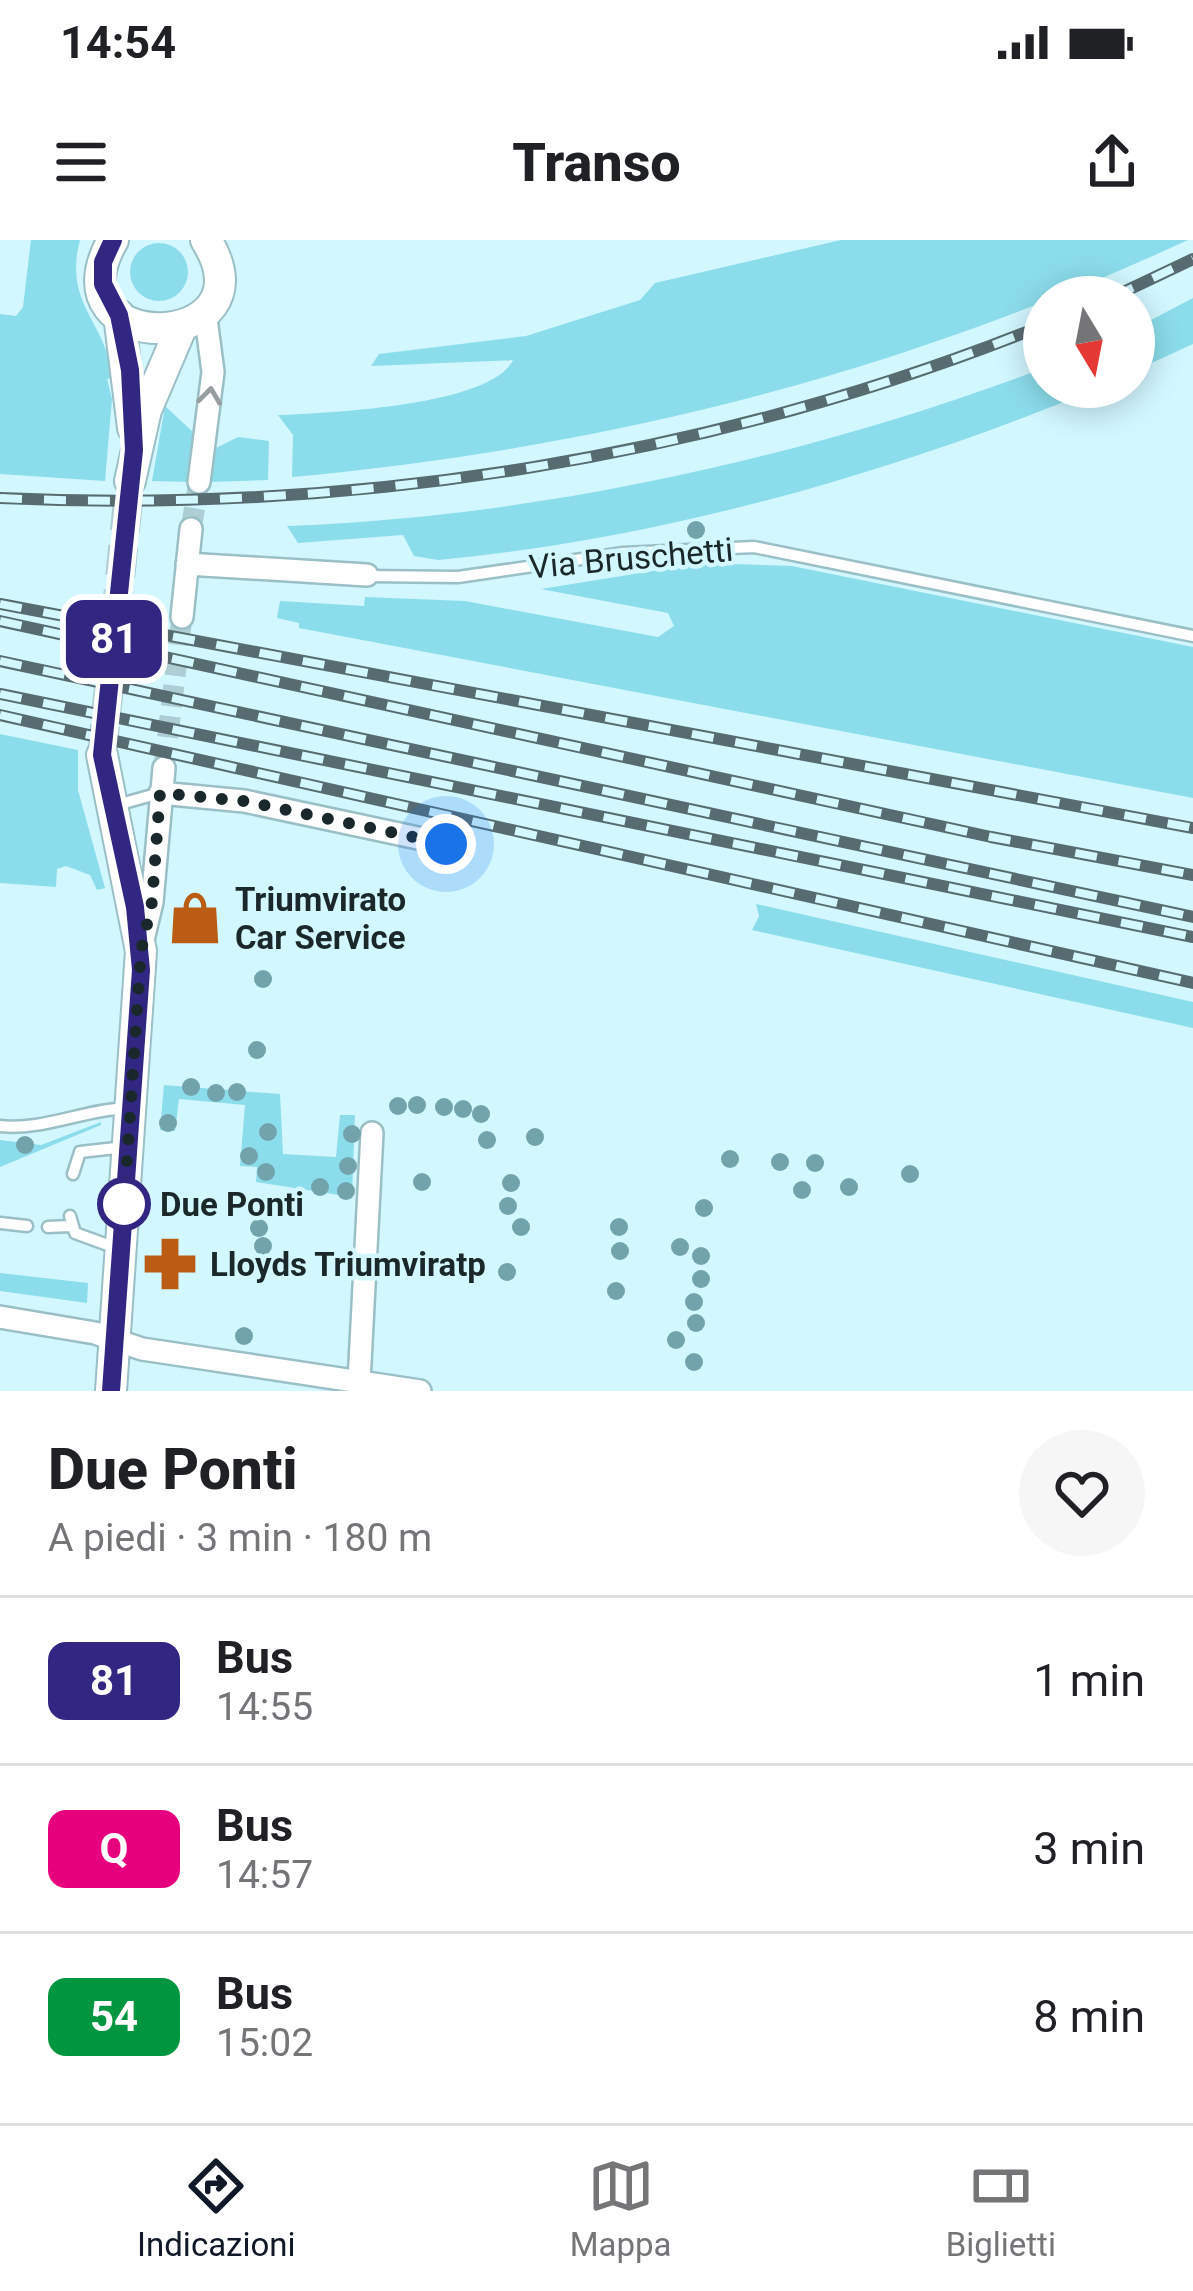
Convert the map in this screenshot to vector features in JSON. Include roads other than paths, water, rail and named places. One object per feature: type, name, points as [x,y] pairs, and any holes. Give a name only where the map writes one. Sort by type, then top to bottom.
[{"type":"main road","points":[[106,248],[106,295],[119,315],[130,370],[132,466],[164,359],[217,288],[214,245]]},
{"type":"main road","points":[[119,315],[155,332],[193,320]]},
{"type":"main road","points":[[102,755],[141,951],[111,1391]]},
{"type":"street","points":[[193,320],[213,372],[199,482]]},
{"type":"street","points":[[182,617],[191,529]]},
{"type":"street","name":"Via Bruschetti","points":[[188,564],[367,575]]},
{"type":"street","points":[[141,951],[152,902],[164,768]]},
{"type":"street","points":[[160,793],[244,801],[446,844]]},
{"type":"street","points":[[365,1385],[372,1133]]},
{"type":"street","points":[[0,1317],[115,1341],[420,1391]]},
{"type":"lane","name":"Via Bruschetti","points":[[367,575],[458,577],[623,553],[754,547],[1193,636]]},
{"type":"lane","points":[[110,807],[160,793]]},
{"type":"lane","points":[[0,1126],[31,1126],[96,1110],[132,1108]]},
{"type":"lane","points":[[74,1174],[80,1152],[129,1148]]},
{"type":"lane","points":[[48,1227],[70,1221],[75,1233],[121,1250]]},
{"type":"lane","points":[[0,1223],[28,1226]]},
{"type":"tunnel","points":[[102,755],[130,481]]},
{"type":"tunnel","points":[[191,529],[199,482]]},
{"type":"tunnel","points":[[164,768],[182,617]]},
{"type":"railway","points":[[1155,277],[1193,259]]},
{"type":"railway","points":[[0,498],[133,501],[267,496],[531,467],[662,442],[791,410],[1023,333]]},
{"type":"railway","points":[[0,604],[1193,828]]},
{"type":"railway","points":[[0,621],[991,837],[1193,875]]},
{"type":"railway","points":[[0,661],[1193,917]]},
{"type":"railway","points":[[0,694],[1193,937]]},
{"type":"railway","points":[[0,715],[1193,983]]},
{"type":"place","name":"Triumvirato Car Service","points":[[195,918]]},
{"type":"place","name":"Due Ponti","points":[[124,1204]]},
{"type":"place","name":"Lloyds Triumviratp","points":[[170,1264]]}]
